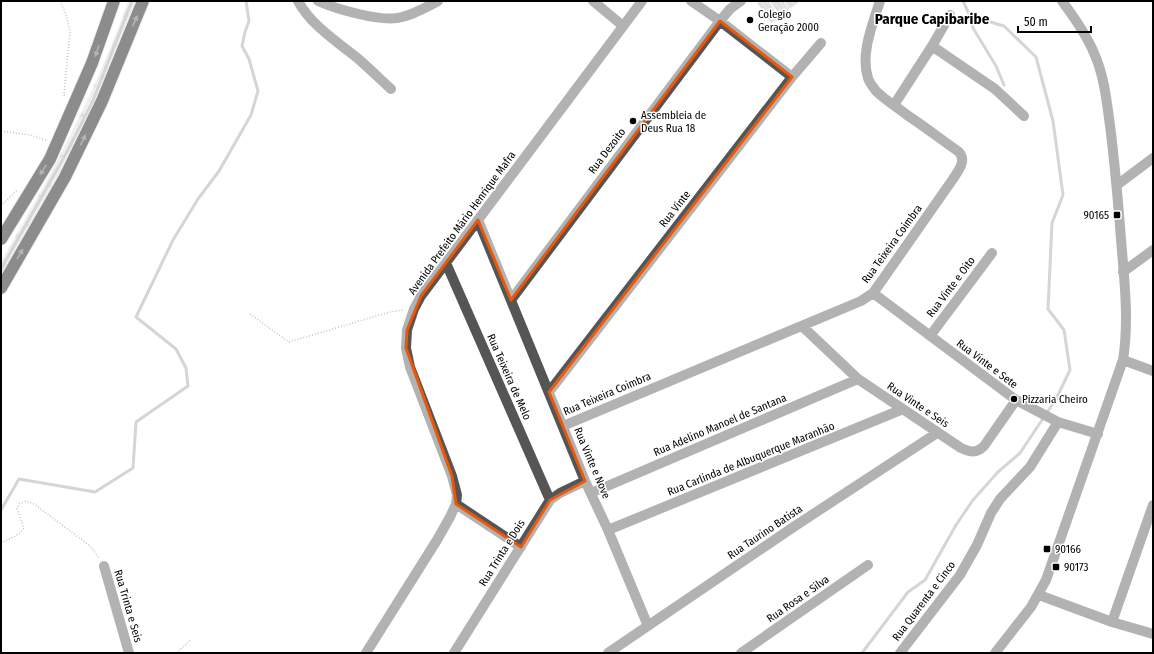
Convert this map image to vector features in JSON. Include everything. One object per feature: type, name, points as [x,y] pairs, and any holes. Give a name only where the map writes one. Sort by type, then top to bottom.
[{"type":"highway","points":[[1,239],[50,159],[92,63],[114,1]]},
{"type":"highway","points":[[1,288],[64,177],[102,101],[143,1]]},
{"type":"street","points":[[298,1],[302,8],[335,42],[357,58],[391,89]]},
{"type":"street","points":[[318,1],[363,15],[387,20],[402,18],[438,1]]},
{"type":"street","points":[[593,1],[623,26]]},
{"type":"street","name":"Avenida Prefeito Mário Henrique Mafra","points":[[456,504],[457,495],[452,476],[410,367],[406,348],[407,330],[414,309],[421,296],[642,1]]},
{"type":"street","points":[[691,1],[720,21],[792,77]]},
{"type":"street","name":"Rua Dezoito","points":[[511,300],[720,21],[741,1]]},
{"type":"street","name":"Rua Teixeira Coimbra","points":[[563,426],[802,326],[861,300],[873,293],[953,179],[961,167],[963,160],[959,152],[894,105],[876,91],[871,84],[868,78],[866,66],[866,49],[869,33],[880,1]]},
{"type":"street","points":[[995,653],[1039,595],[1046,580],[1123,360],[1126,341],[1127,317],[1117,185],[1105,85],[1095,53],[1081,27],[1062,1]]},
{"type":"street","points":[[894,105],[950,15]]},
{"type":"street","name":"Rua Vinte","points":[[549,392],[792,77],[821,42]]},
{"type":"street","points":[[932,46],[995,89],[1024,116]]},
{"type":"street","points":[[1117,185],[1153,158]]},
{"type":"street","name":"Rua Vinte e Nove","points":[[478,220],[585,481],[608,530],[648,626]]},
{"type":"street","points":[[1123,272],[1153,250]]},
{"type":"street","name":"Rua Vinte e Oito","points":[[930,336],[992,253]]},
{"type":"street","name":"Rua Teixeira de Melo","points":[[446,263],[550,500]]},
{"type":"street","name":"Rua Vinte e Sete","points":[[873,293],[1016,400],[1054,420],[1098,434]]},
{"type":"street","name":"Rua Vinte e Seis","points":[[802,326],[858,379],[937,433],[969,452],[975,452],[984,446],[1016,400]]},
{"type":"street","points":[[1123,360],[1153,371]]},
{"type":"street","name":"Rua Adelino Manoel de Santana","points":[[591,493],[858,379]]},
{"type":"street","name":"Rua Carlinda de Albuquerque Maranhão","points":[[608,530],[903,409]]},
{"type":"street","name":"Rua Quarenta e Cinco","points":[[900,653],[960,575],[977,545],[991,513],[1000,499],[1030,466],[1054,420]]},
{"type":"street","name":"Rua Taurino Batista","points":[[608,653],[937,433]]},
{"type":"street","name":"Rua Trinta e Dois","points":[[454,653],[550,500],[560,493],[585,481]]},
{"type":"street","points":[[366,653],[437,540],[456,504],[521,547]]},
{"type":"street","points":[[1112,622],[1153,505]]},
{"type":"street","name":"Rua Rosa e Silva","points":[[741,653],[868,565]]},
{"type":"street","name":"Rua Trinta e Seis","points":[[104,566],[129,653]]},
{"type":"street","points":[[1039,595],[1112,622],[1153,634]]},
{"type":"path","points":[[60,1],[66,14],[70,32],[64,95],[76,100]]},
{"type":"path","points":[[1,131],[57,142]]},
{"type":"path","points":[[250,314],[289,342],[390,312],[414,309]]},
{"type":"path","points":[[1,544],[16,537],[24,528],[17,509],[19,504],[26,501],[34,504],[90,546],[104,566]]},
{"type":"path","points":[[176,653],[192,640]]},
{"type":"highlighted area","points":[[720,21],[792,77],[549,392],[585,481],[550,500],[521,547],[456,504],[452,476],[406,348],[407,330],[421,296],[478,220],[511,300]]},
{"type":"green space","points":[[128,1],[137,1],[91,115],[1,280],[1,261],[71,134],[102,68]]},
{"type":"building","points":[[760,1],[769,1],[780,19],[771,23],[757,3]]},
{"type":"building","points":[[770,1],[783,1],[790,12],[782,18]]},
{"type":"building","points":[[784,1],[797,1],[798,3],[789,9]]},
{"type":"waterway","points":[[1,269],[68,150],[92,103],[132,1]]},
{"type":"waterway","points":[[1,510],[19,479],[95,492],[133,468],[136,422],[188,386],[186,368],[176,349],[136,317],[173,240],[198,199],[219,171],[251,115],[258,91],[249,59],[242,46],[249,21],[246,1]]},
{"type":"waterway","points":[[862,653],[908,592],[925,580],[956,525],[973,500],[998,472],[1020,453],[1056,399],[1070,370],[1064,330],[1048,309],[1052,223],[1063,195],[1053,121],[1036,57],[1004,26],[970,16],[963,1]]},
{"type":"waterway","points":[[970,16],[973,28],[996,66],[1004,85]]},
{"type":"place","name":"Colegio Geração 2000","points":[[750,20]]},
{"type":"place","name":"Assembleia de Deus Rua 18","points":[[633,121]]},
{"type":"place","name":"90165","points":[[1117,215]]},
{"type":"place","name":"Pizzaria Cheiro","points":[[1014,399]]},
{"type":"place","name":"90166","points":[[1047,549]]},
{"type":"place","name":"90173","points":[[1056,567]]},
{"type":"district","name":"Parque Capibaribe","points":[[932,19]]}]
